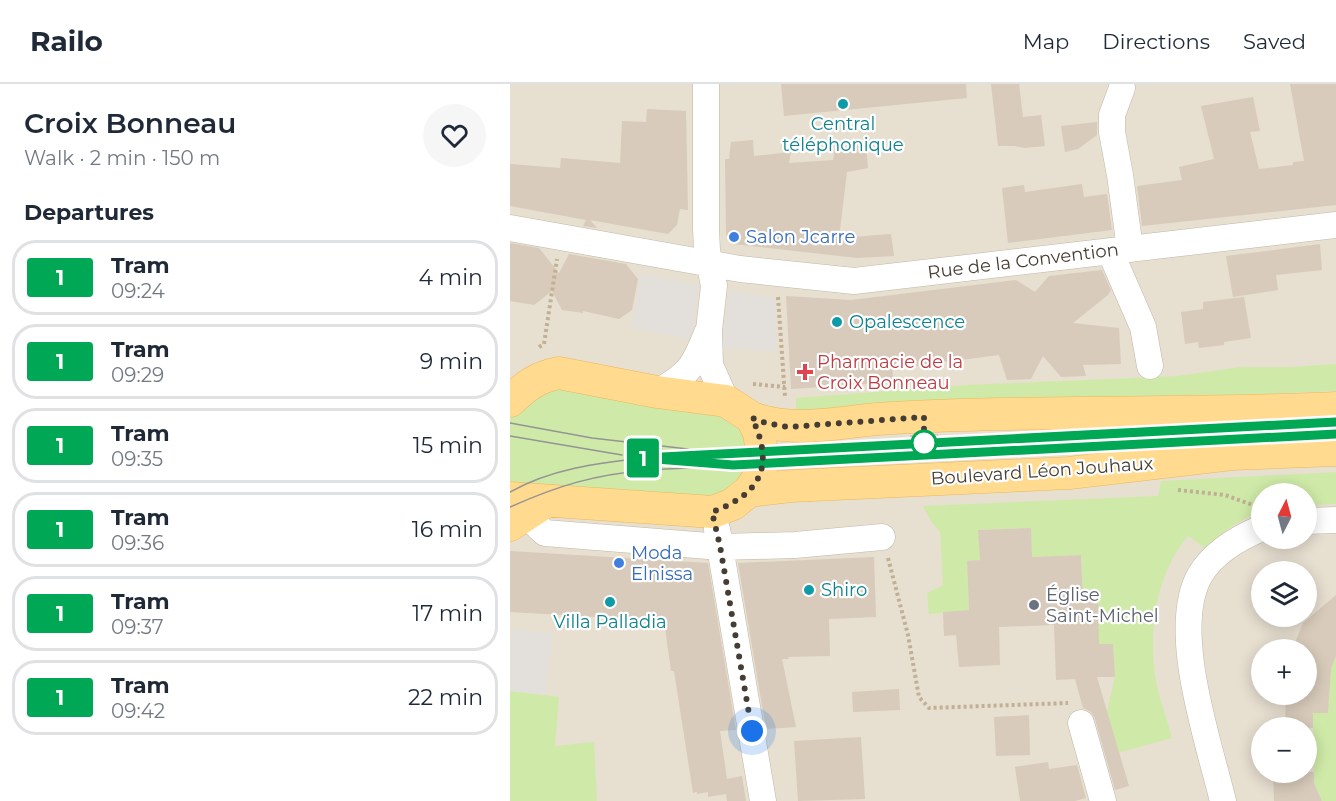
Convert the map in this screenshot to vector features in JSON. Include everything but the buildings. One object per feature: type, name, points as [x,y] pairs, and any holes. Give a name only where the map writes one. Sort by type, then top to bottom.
[{"type":"main road","points":[[514,394],[543,376],[559,373],[657,392],[726,401],[752,418],[788,427],[885,418],[962,415],[1231,412],[1336,408]]},
{"type":"main road","points":[[525,509],[712,512],[734,504],[749,492],[758,478],[762,464],[759,433],[752,418]]},
{"type":"main road","name":"Boulevard Léon Jouhaux","points":[[749,492],[791,486],[1069,473],[1232,454],[1336,450]]},
{"type":"street","points":[[706,84],[706,229],[714,286],[709,330],[710,365],[726,401]]},
{"type":"street","points":[[1122,88],[1112,115],[1112,132],[1120,176],[1120,250],[1143,327],[1150,366]]},
{"type":"street","name":"Rue de la Convention","points":[[510,228],[710,264],[777,274],[854,281],[1336,225]]},
{"type":"street","points":[[657,392],[673,383],[696,361],[709,330]]},
{"type":"street","points":[[525,509],[535,524],[545,533],[720,546],[795,545],[882,537]]},
{"type":"street","points":[[712,512],[720,546],[763,801]]},
{"type":"street","points":[[1317,521],[1336,520]]},
{"type":"street","points":[[1223,801],[1197,696],[1190,654],[1189,624],[1192,597],[1200,575],[1215,556],[1251,534]]},
{"type":"street","points":[[1081,723],[1103,801]]},
{"type":"path","points":[[544,344],[560,238]]},
{"type":"path","points":[[882,537],[908,634],[919,697],[929,708],[1075,703],[1081,723]]},
{"type":"shaded area","points":[[510,84],[1336,84],[1336,801],[510,801]]},
{"type":"shaded area","points":[[641,274],[699,285],[691,339],[631,328]]},
{"type":"shaded area","points":[[729,291],[775,298],[776,351],[721,348]]},
{"type":"shaded area","points":[[513,629],[553,634],[545,695],[510,691],[510,648]]},
{"type":"green space","points":[[1336,364],[1336,391],[796,416],[796,398],[968,385],[1177,376],[1241,367]]},
{"type":"green space","points":[[553,389],[713,408],[741,426],[749,454],[742,478],[720,497],[510,485],[510,419],[536,396]]},
{"type":"green space","points":[[1336,472],[1336,504],[1317,505],[1317,483],[1251,483],[1251,516],[1231,527],[1206,549],[1188,536],[1168,567],[1154,620],[1153,657],[1156,683],[1172,738],[1117,753],[1107,711],[1115,677],[1113,644],[1090,645],[1097,599],[1083,600],[1081,555],[1031,557],[1031,528],[978,530],[982,560],[967,561],[969,610],[929,614],[927,593],[943,585],[940,532],[923,506],[1158,496],[1161,481]]},
{"type":"green space","points":[[1336,656],[1336,801],[1322,801],[1314,783],[1317,783],[1317,717],[1313,717],[1313,713],[1328,713],[1331,669]]},
{"type":"green space","points":[[510,691],[559,697],[555,746],[594,742],[597,801],[510,801]]},
{"type":"tram line","points":[[510,492],[558,472],[643,458],[1336,422]]},
{"type":"tram line","name":"1","points":[[1336,422],[643,458],[733,465],[1336,434]]},
{"type":"tram line","points":[[510,423],[592,438],[688,449]]},
{"type":"tram line","points":[[510,507],[577,482],[648,470],[1336,434]]},
{"type":"tram line","points":[[510,436],[622,455]]},
{"type":"place","name":"Central téléphonique","points":[[843,104]]},
{"type":"place","name":"Salon Jcarre","points":[[734,237]]},
{"type":"place","name":"Opalescence","points":[[837,322]]},
{"type":"place","name":"Pharmacie de la Croix Bonneau","points":[[805,372]]},
{"type":"place","name":"Moda Elnissa","points":[[619,563]]},
{"type":"place","name":"Shiro","points":[[809,590]]},
{"type":"place","name":"Villa Palladia","points":[[610,602]]},
{"type":"place","name":"Église Saint-Michel","points":[[1034,605]]},
{"type":"route","points":[[752,731],[712,512],[734,504],[749,492],[758,478],[762,464],[762,452],[759,433],[752,418],[788,427],[885,418],[924,417],[924,443]]}]
